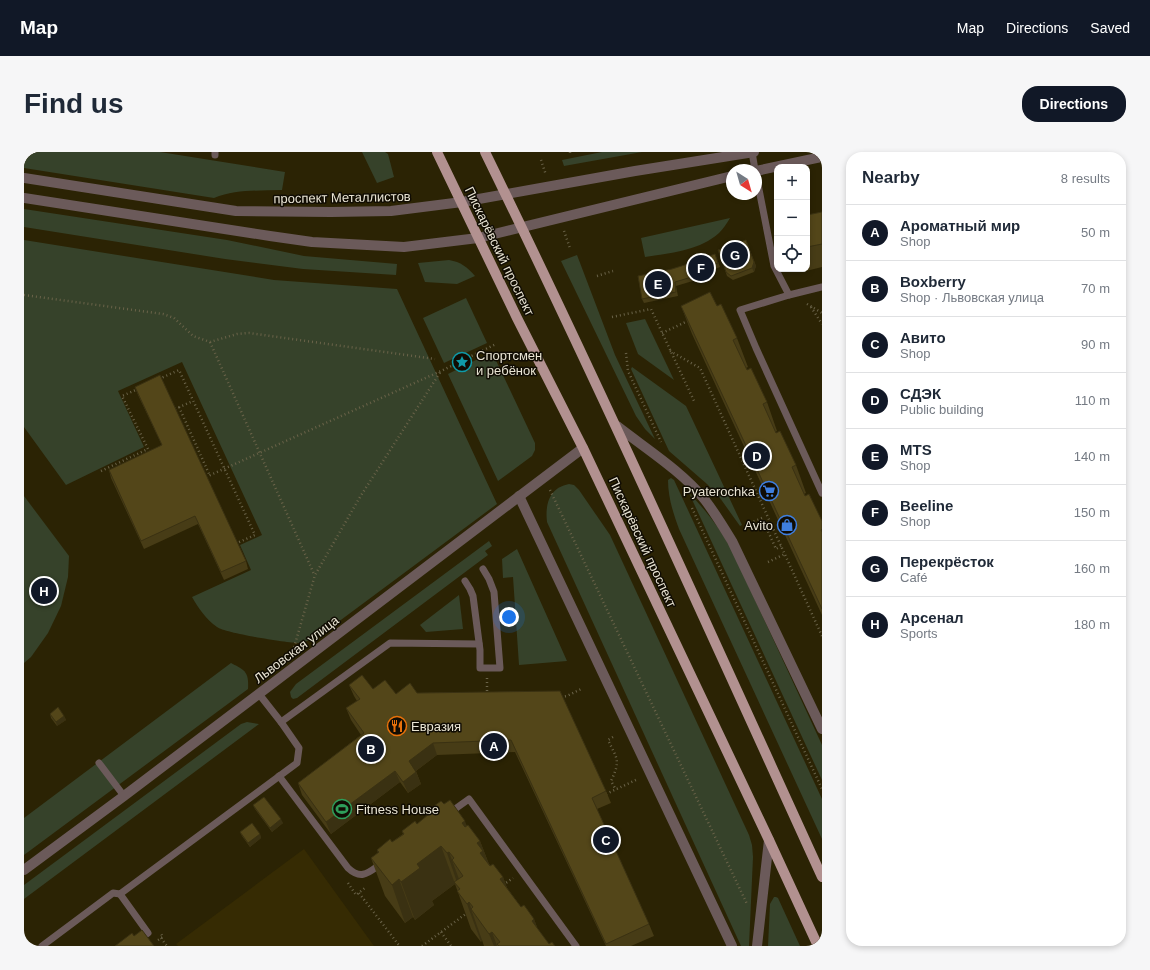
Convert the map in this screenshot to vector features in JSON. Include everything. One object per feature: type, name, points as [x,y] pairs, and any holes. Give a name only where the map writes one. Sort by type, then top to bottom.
[{"type":"main road","name":"Пискарёвский проспект","points":[[437,152],[517,318],[584,448],[770,840],[818,946]]},
{"type":"main road","name":"Пискарёвский проспект","points":[[485,152],[617,426],[822,877]]},
{"type":"street","name":"проспект Металлистов","points":[[24,178],[236,211],[391,211],[462,202],[627,172],[752,152]]},
{"type":"street","points":[[762,169],[822,157]]},
{"type":"street","points":[[24,198],[231,231],[312,242],[404,247],[478,238],[726,177]]},
{"type":"street","points":[[617,426],[674,469],[705,499],[732,541],[822,729]]},
{"type":"street","name":"Львовская улица","points":[[24,870],[584,448]]},
{"type":"street","points":[[519,496],[732,946]]},
{"type":"street","points":[[757,946],[770,840]]},
{"type":"lane","points":[[752,152],[755,164]]},
{"type":"lane","points":[[761,200],[774,266],[789,295]]},
{"type":"lane","points":[[822,287],[789,295],[740,310],[822,493]]},
{"type":"lane","points":[[465,581],[473,596],[480,650],[480,668],[500,668],[494,592],[489,579],[482,569]]},
{"type":"lane","points":[[281,722],[390,643],[479,644]]},
{"type":"lane","points":[[42,946],[113,893],[120,894],[297,763],[299,748],[259,694]]},
{"type":"lane","points":[[99,763],[124,796]]},
{"type":"lane","points":[[279,776],[348,868],[355,874],[364,875],[386,859]]},
{"type":"lane","points":[[444,817],[469,799],[576,946]]},
{"type":"lane","points":[[120,894],[148,933],[131,946]]},
{"type":"path","points":[[596,276],[613,272]]},
{"type":"path","points":[[24,296],[163,314],[174,318],[193,336],[210,342],[237,334],[249,333],[435,359]]},
{"type":"path","points":[[810,305],[822,324]]},
{"type":"path","points":[[612,316],[651,309],[695,403]]},
{"type":"path","points":[[662,333],[696,318]]},
{"type":"path","points":[[210,342],[315,575]]},
{"type":"path","points":[[206,477],[441,371],[496,344]]},
{"type":"path","points":[[670,351],[700,368],[822,636]]},
{"type":"path","points":[[626,353],[628,371],[662,443]]},
{"type":"path","points":[[158,380],[179,370],[255,535],[237,543]]},
{"type":"path","points":[[286,673],[315,575],[360,497],[441,371]]},
{"type":"path","points":[[101,471],[148,449],[122,396],[144,386]]},
{"type":"path","points":[[175,409],[193,400]]},
{"type":"path","points":[[179,407],[210,476]]},
{"type":"path","points":[[544,477],[749,908]]},
{"type":"path","points":[[692,507],[822,789]]},
{"type":"path","points":[[750,523],[762,518],[776,549],[781,546]]},
{"type":"path","points":[[768,562],[785,554]]},
{"type":"path","points":[[487,681],[487,699]]},
{"type":"path","points":[[556,697],[564,697],[581,689]]},
{"type":"path","points":[[613,737],[608,740],[618,764],[611,781],[616,790]]},
{"type":"path","points":[[606,794],[638,779]]},
{"type":"path","points":[[500,887],[522,872]]},
{"type":"path","points":[[347,882],[356,895],[371,883]]},
{"type":"path","points":[[359,893],[401,946]]},
{"type":"path","points":[[422,946],[468,912]]},
{"type":"path","points":[[159,931],[163,937],[161,938],[167,946]]},
{"type":"path","points":[[440,932],[451,946]]},
{"type":"path","points":[[156,942],[161,938]]},
{"type":"shaded area","points":[[304,849],[374,946],[178,946],[176,944]]},
{"type":"green space","points":[[24,152],[160,152],[285,172],[282,190],[239,192],[214,198],[24,168]]},
{"type":"green space","points":[[362,152],[385,152],[388,154],[394,177],[377,183]]},
{"type":"green space","points":[[602,152],[642,152],[564,166],[562,160]]},
{"type":"green space","points":[[24,209],[227,240],[304,256],[397,264],[396,275],[303,269],[225,259],[24,227]]},
{"type":"green space","points":[[730,218],[719,233],[703,244],[684,250],[645,257],[641,238]]},
{"type":"green space","points":[[24,240],[274,280],[397,289],[497,504],[322,634],[311,640],[299,643],[282,641],[243,635],[217,627],[203,614],[192,597],[251,570],[240,545],[262,535],[182,362],[118,391],[144,447],[66,485],[24,427]]},
{"type":"green space","points":[[577,255],[615,355],[655,439],[645,429],[636,416],[561,261]]},
{"type":"green space","points":[[449,260],[464,265],[475,276],[457,284],[425,282],[418,263]]},
{"type":"green space","points":[[466,298],[487,343],[444,363],[423,318]]},
{"type":"green space","points":[[645,319],[674,380],[638,354],[626,323]]},
{"type":"green space","points":[[492,352],[535,443],[535,450],[532,456],[498,481],[448,374]]},
{"type":"green space","points":[[632,367],[686,406],[742,525],[740,526],[720,498],[707,484],[669,451],[631,369]]},
{"type":"green space","points":[[671,478],[674,480],[822,799],[822,839],[679,529],[669,493],[668,480]]},
{"type":"green space","points":[[569,484],[574,485],[579,490],[610,535],[749,835],[753,857],[749,946],[741,946],[547,522],[547,509],[550,498],[557,489]]},
{"type":"green space","points":[[689,493],[712,519],[731,548],[822,745],[822,780]]},
{"type":"green space","points":[[24,496],[69,556],[68,577],[61,606],[48,633],[31,657],[24,663]]},
{"type":"green space","points":[[489,541],[492,546],[485,551],[488,555],[297,698],[293,699],[291,697],[290,692],[296,684]]},
{"type":"green space","points":[[517,549],[567,661],[519,665],[513,577],[503,578],[502,559]]},
{"type":"green space","points":[[459,595],[463,629],[426,632],[420,625]]},
{"type":"green space","points":[[231,663],[243,670],[247,675],[248,689],[24,855],[24,818]]},
{"type":"green space","points":[[247,722],[259,724],[24,899],[24,885],[241,724]]},
{"type":"green space","points":[[774,897],[778,898],[800,946],[768,946],[770,904]]},
{"type":"building","points":[[822,212],[822,244],[810,246],[810,236],[810,214]]},
{"type":"building","points":[[746,240],[754,262],[752,268],[731,276],[726,272],[718,250]]},
{"type":"building","points":[[715,254],[718,263],[706,268],[703,258]]},
{"type":"building","points":[[691,263],[695,276],[675,282],[676,292],[642,299],[638,276],[672,269]]},
{"type":"building","points":[[710,292],[717,306],[721,304],[737,338],[733,340],[747,370],[751,368],[767,402],[763,404],[776,433],[780,431],[796,465],[792,467],[805,496],[809,494],[822,521],[822,609],[681,306]]},
{"type":"building","points":[[160,375],[246,561],[221,572],[195,516],[141,541],[109,470],[162,445],[135,387]]},
{"type":"building","points":[[362,675],[373,689],[385,680],[396,694],[410,683],[417,693],[560,691],[606,791],[592,798],[649,924],[606,944],[511,740],[433,743],[409,761],[416,772],[403,782],[395,771],[326,822],[298,783],[364,733],[346,708],[360,699],[349,685]]},
{"type":"building","points":[[58,707],[64,716],[56,722],[50,714]]},
{"type":"building","points":[[264,797],[281,819],[270,828],[253,805]]},
{"type":"building","points":[[450,800],[465,821],[462,823],[465,827],[468,825],[480,841],[477,843],[483,851],[480,853],[490,866],[493,864],[503,877],[500,879],[521,907],[524,905],[534,919],[532,921],[549,944],[552,942],[555,946],[499,946],[497,944],[500,942],[492,932],[489,934],[471,909],[473,907],[469,902],[467,904],[457,891],[460,889],[454,882],[463,876],[452,860],[454,858],[441,846],[417,864],[420,868],[401,882],[399,879],[392,885],[371,858],[379,852],[377,850],[390,839],[392,842],[404,834],[402,831],[415,821],[417,824],[429,814],[427,811],[441,801],[444,804]]},
{"type":"building","points":[[252,823],[260,834],[248,843],[240,832]]},
{"type":"building","points":[[142,930],[154,946],[115,946],[132,933],[134,936]]},
{"type":"place","name":"Перекрёсток","points":[[735,255]]},
{"type":"place","name":"Beeline","points":[[701,268]]},
{"type":"place","name":"MTS","points":[[658,284]]},
{"type":"place","name":"Спортсмен и ребёнок","points":[[462,362]]},
{"type":"place","name":"СДЭК","points":[[757,456]]},
{"type":"place","name":"Pyaterochka","points":[[769,491]]},
{"type":"place","name":"Avito","points":[[787,525]]},
{"type":"place","name":"Арсенал","points":[[44,591]]},
{"type":"place","name":"Евразия","points":[[397,726]]},
{"type":"place","name":"Ароматный мир","points":[[494,746]]},
{"type":"place","name":"Boxberry","points":[[371,749]]},
{"type":"place","name":"Fitness House","points":[[342,809]]},
{"type":"place","name":"Авито","points":[[606,840]]}]
